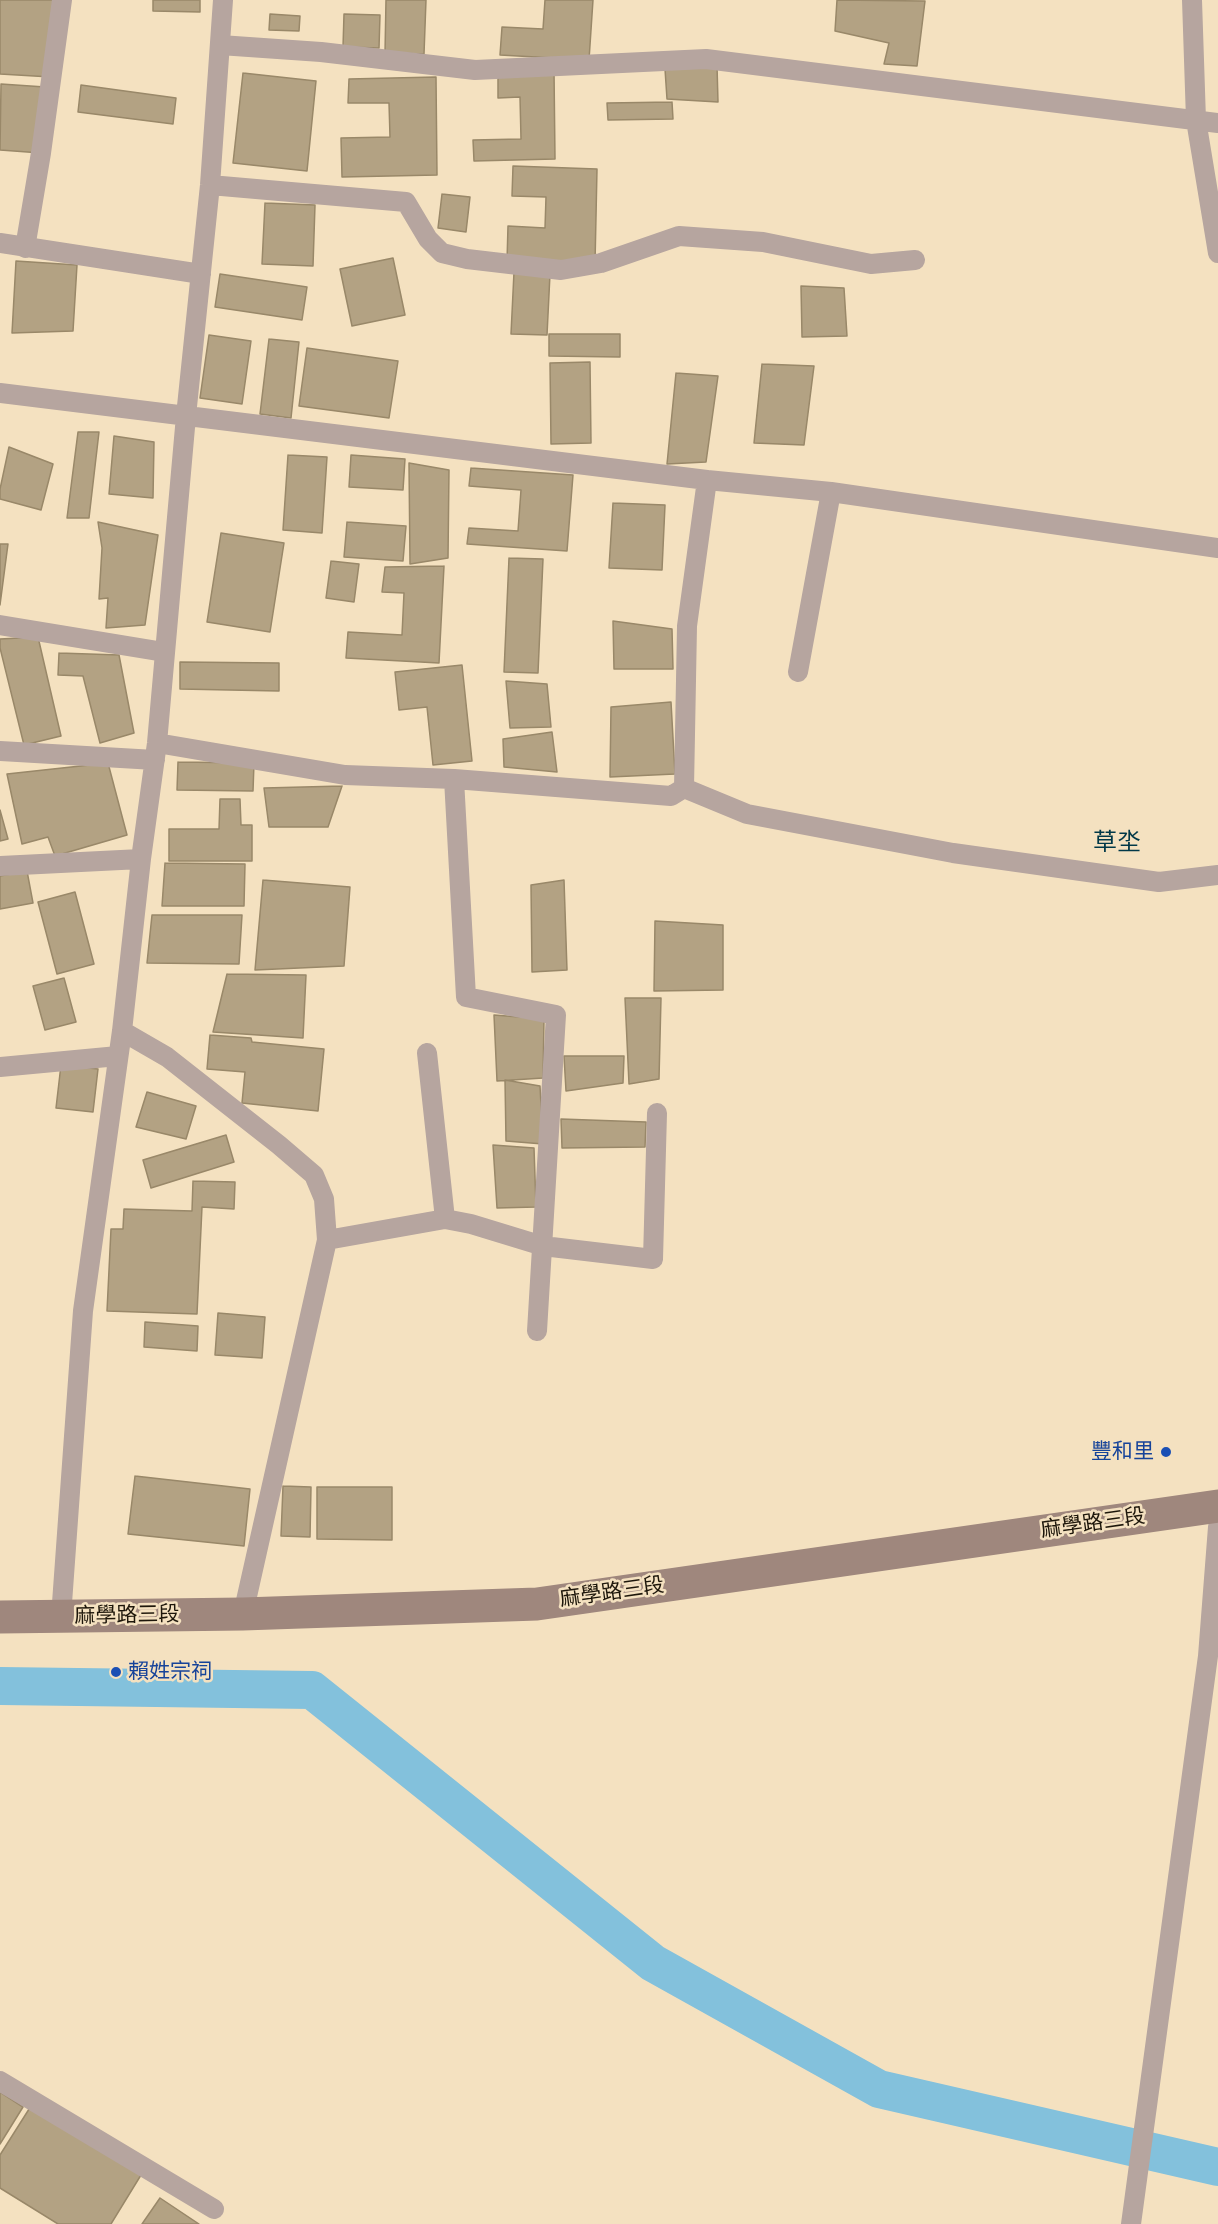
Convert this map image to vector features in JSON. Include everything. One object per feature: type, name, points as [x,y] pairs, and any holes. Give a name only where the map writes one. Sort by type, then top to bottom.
[{"type":"main road","name":"麻學路三段","points":[[0,1617],[243,1614],[537,1604],[1218,1506]]},
{"type":"lane","points":[[25,248],[41,153],[62,0]]},
{"type":"lane","points":[[61,1617],[83,1311],[122,1031],[141,859],[156,752],[186,416],[210,185],[223,0]]},
{"type":"lane","points":[[1192,0],[1196,120],[1218,253]]},
{"type":"lane","points":[[220,45],[321,52],[475,70],[706,59],[1218,123]]},
{"type":"lane","points":[[210,185],[405,202],[428,239],[442,253],[467,259],[561,270],[602,263],[679,236],[763,242],[871,264],[915,260]]},
{"type":"lane","points":[[0,243],[201,274]]},
{"type":"lane","points":[[0,393],[707,480],[831,492],[1218,548]]},
{"type":"lane","points":[[684,788],[687,626],[707,480]]},
{"type":"lane","points":[[798,672],[831,492]]},
{"type":"lane","points":[[0,625],[164,652]]},
{"type":"lane","points":[[0,750],[156,752],[345,775],[454,780],[671,796],[684,788]]},
{"type":"lane","points":[[454,780],[466,997],[556,1015],[537,1331]]},
{"type":"lane","points":[[684,788],[747,814],[953,853],[1159,882],[1218,875]]},
{"type":"lane","points":[[0,866],[141,859]]},
{"type":"lane","points":[[122,1031],[167,1058],[279,1144],[314,1175],[324,1199],[327,1240],[243,1614]]},
{"type":"lane","points":[[427,1053],[445,1219]]},
{"type":"lane","points":[[0,1067],[118,1056]]},
{"type":"lane","points":[[327,1240],[445,1219],[471,1224],[543,1246],[653,1258],[657,1113]]},
{"type":"lane","points":[[1131,2224],[1208,1656],[1218,1527]]},
{"type":"lane","points":[[0,2081],[214,2209]]},
{"type":"building","points":[[0,0],[53,0],[51,77],[0,74]]},
{"type":"building","points":[[153,0],[200,0],[200,12],[153,11]]},
{"type":"building","points":[[386,0],[426,0],[424,54],[385,53]]},
{"type":"building","points":[[545,0],[593,0],[589,60],[500,55],[502,27],[543,29]]},
{"type":"building","points":[[837,0],[925,1],[917,66],[884,64],[889,43],[835,31]]},
{"type":"building","points":[[270,14],[300,16],[299,31],[269,30]]},
{"type":"building","points":[[344,14],[380,15],[379,48],[343,47]]},
{"type":"building","points":[[717,65],[718,102],[667,99],[665,69]]},
{"type":"building","points":[[554,70],[555,159],[474,161],[473,140],[521,139],[520,97],[498,98],[498,71]]},
{"type":"building","points":[[243,73],[316,81],[307,171],[233,163]]},
{"type":"building","points":[[436,77],[437,175],[342,177],[341,138],[390,137],[389,103],[348,103],[349,79]]},
{"type":"building","points":[[1,84],[45,87],[41,153],[0,150]]},
{"type":"building","points":[[81,85],[176,98],[173,124],[78,112]]},
{"type":"building","points":[[672,102],[673,119],[608,120],[607,103]]},
{"type":"building","points":[[513,166],[597,169],[595,264],[507,261],[508,226],[545,228],[546,197],[512,196]]},
{"type":"building","points":[[442,194],[470,197],[466,232],[438,228]]},
{"type":"building","points":[[265,203],[315,205],[313,266],[262,264]]},
{"type":"building","points":[[393,258],[405,315],[352,326],[340,269]]},
{"type":"building","points":[[16,261],[77,265],[73,331],[12,333]]},
{"type":"building","points":[[514,272],[550,274],[547,335],[511,334]]},
{"type":"building","points":[[220,274],[307,287],[302,320],[215,307]]},
{"type":"building","points":[[801,286],[844,288],[847,336],[802,337]]},
{"type":"building","points":[[549,334],[620,334],[620,357],[549,356]]},
{"type":"building","points":[[209,335],[251,341],[242,404],[200,398]]},
{"type":"building","points":[[269,339],[299,342],[291,418],[260,414]]},
{"type":"building","points":[[307,348],[398,361],[389,418],[299,406]]},
{"type":"building","points":[[590,362],[591,443],[551,444],[550,363]]},
{"type":"building","points":[[762,364],[814,366],[804,445],[754,443]]},
{"type":"building","points":[[676,373],[718,376],[706,462],[667,464]]},
{"type":"building","points":[[78,432],[99,432],[89,518],[67,518]]},
{"type":"building","points":[[114,436],[154,442],[153,498],[109,494]]},
{"type":"building","points":[[9,447],[53,464],[41,510],[0,499]]},
{"type":"building","points":[[288,455],[327,457],[322,533],[283,530]]},
{"type":"building","points":[[351,455],[405,459],[403,490],[349,487]]},
{"type":"building","points":[[409,463],[449,470],[448,558],[410,564]]},
{"type":"building","points":[[471,468],[573,475],[567,551],[467,544],[469,528],[518,531],[521,490],[469,486]]},
{"type":"building","points":[[613,503],[665,505],[662,570],[609,568]]},
{"type":"building","points":[[98,522],[158,535],[145,625],[106,628],[108,598],[99,599],[102,548]]},
{"type":"building","points":[[347,522],[406,526],[403,561],[344,557]]},
{"type":"building","points":[[221,533],[284,543],[270,632],[207,622]]},
{"type":"building","points":[[0,544],[8,544],[0,605]]},
{"type":"building","points":[[509,558],[543,559],[538,673],[504,672]]},
{"type":"building","points":[[331,561],[359,564],[354,602],[326,598]]},
{"type":"building","points":[[444,566],[439,663],[346,658],[348,632],[402,635],[404,593],[382,592],[385,567]]},
{"type":"building","points":[[613,621],[672,629],[673,669],[614,669]]},
{"type":"building","points":[[38,637],[61,736],[24,745],[0,648],[0,639]]},
{"type":"building","points":[[59,653],[119,655],[134,733],[100,743],[83,676],[58,675]]},
{"type":"building","points":[[180,662],[279,663],[279,691],[180,689]]},
{"type":"building","points":[[462,665],[472,761],[433,765],[427,707],[399,710],[395,672]]},
{"type":"building","points":[[506,681],[547,684],[551,727],[510,728]]},
{"type":"building","points":[[671,702],[675,774],[610,777],[611,707]]},
{"type":"building","points":[[552,732],[557,772],[504,767],[503,739]]},
{"type":"building","points":[[178,762],[254,763],[253,791],[177,790]]},
{"type":"building","points":[[108,763],[127,835],[55,856],[48,837],[22,844],[7,774]]},
{"type":"building","points":[[342,786],[328,827],[269,827],[264,788]]},
{"type":"building","points":[[220,799],[240,799],[241,825],[252,825],[252,861],[169,861],[169,829],[219,829]]},
{"type":"building","points":[[0,810],[8,839],[0,841]]},
{"type":"building","points":[[165,863],[245,864],[244,906],[162,906]]},
{"type":"building","points":[[27,871],[33,903],[0,909],[0,876]]},
{"type":"building","points":[[263,880],[350,887],[344,966],[255,970]]},
{"type":"building","points":[[564,880],[567,970],[532,972],[531,885]]},
{"type":"building","points":[[75,892],[94,964],[57,974],[38,902]]},
{"type":"building","points":[[152,915],[242,915],[239,964],[147,963]]},
{"type":"building","points":[[655,921],[723,925],[723,990],[654,991]]},
{"type":"building","points":[[227,974],[306,975],[303,1038],[213,1032]]},
{"type":"building","points":[[64,978],[76,1022],[45,1030],[33,986]]},
{"type":"building","points":[[625,998],[661,998],[659,1079],[629,1084]]},
{"type":"building","points":[[494,1015],[544,1019],[543,1078],[497,1081]]},
{"type":"building","points":[[210,1035],[251,1038],[252,1042],[324,1049],[318,1111],[242,1103],[245,1072],[207,1069]]},
{"type":"building","points":[[564,1056],[624,1056],[623,1083],[566,1091]]},
{"type":"building","points":[[61,1065],[98,1069],[93,1112],[56,1108]]},
{"type":"building","points":[[505,1080],[540,1086],[543,1144],[506,1141]]},
{"type":"building","points":[[147,1092],[196,1106],[186,1139],[136,1127]]},
{"type":"building","points":[[561,1119],[646,1122],[645,1147],[562,1148]]},
{"type":"building","points":[[226,1135],[234,1162],[151,1188],[143,1160]]},
{"type":"building","points":[[493,1145],[534,1148],[536,1207],[497,1208]]},
{"type":"building","points":[[193,1181],[235,1182],[234,1209],[202,1207],[197,1314],[107,1311],[111,1229],[123,1229],[124,1209],[192,1211]]},
{"type":"building","points":[[218,1313],[265,1317],[262,1358],[215,1355]]},
{"type":"building","points":[[145,1322],[198,1326],[197,1351],[144,1347]]},
{"type":"building","points":[[135,1476],[250,1489],[244,1546],[128,1534]]},
{"type":"building","points":[[283,1486],[311,1487],[310,1537],[281,1536]]},
{"type":"building","points":[[317,1487],[392,1487],[392,1540],[317,1539]]},
{"type":"building","points":[[0,2092],[23,2107],[0,2144]]},
{"type":"building","points":[[31,2106],[141,2175],[111,2224],[58,2224],[0,2188],[0,2155]]},
{"type":"building","points":[[160,2198],[199,2224],[142,2224]]},
{"type":"waterway","points":[[0,1686],[312,1690],[653,1963],[879,2089],[1218,2167]]},
{"type":"place","name":"豐和里","points":[[1166,1452]]},
{"type":"place","name":"賴姓宗祠","points":[[116,1672]]},
{"type":"district","name":"草坔","points":[[1117,844]]}]
